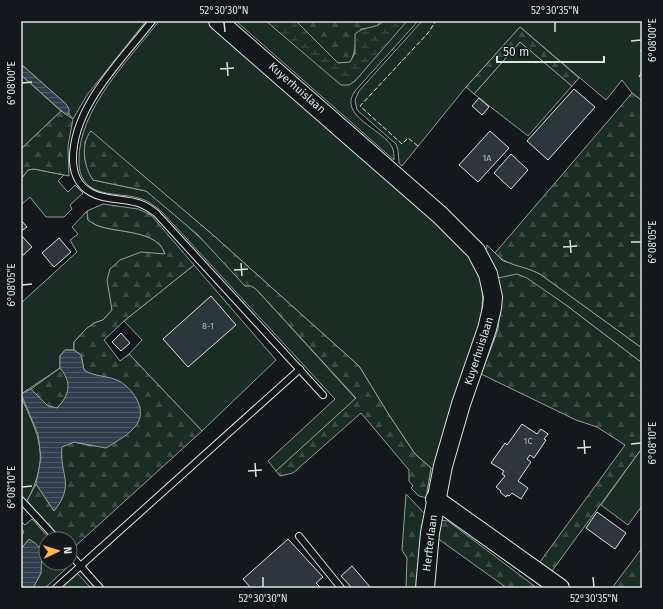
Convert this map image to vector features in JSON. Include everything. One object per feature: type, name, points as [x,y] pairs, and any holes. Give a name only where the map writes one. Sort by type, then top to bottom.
[{"type":"street","name":"Kuyerhuislaan","points":[[218,21],[440,215],[476,251],[486,268],[491,286],[492,308],[488,329],[451,436],[435,499]]},
{"type":"street","name":"Herfterlaan","points":[[425,588],[427,555],[435,499]]},
{"type":"street","points":[[435,499],[560,588]]},
{"type":"lane","points":[[152,21],[94,95],[83,114],[78,125],[73,146],[75,176],[78,182],[90,192],[102,197],[139,203],[156,212],[323,395]]},
{"type":"lane","points":[[56,588],[300,369]]},
{"type":"lane","points":[[21,500],[50,531]]},
{"type":"lane","points":[[299,536],[341,588]]},
{"type":"lane","points":[[78,563],[100,588]]},
{"type":"green space","points":[[21,21],[146,21],[87,95],[73,119],[69,114],[66,104],[21,64]]},
{"type":"green space","points":[[159,21],[207,21],[441,226],[465,252],[475,266],[481,283],[481,318],[470,359],[436,458],[427,498],[431,468],[415,454],[359,366],[213,235],[123,159],[85,141],[85,160],[93,180],[146,191],[160,201],[256,289],[356,399],[276,471],[268,461],[335,399],[162,212],[142,199],[101,192],[89,186],[82,178],[79,161],[81,142],[87,123],[96,104],[107,86]]},
{"type":"green space","points":[[236,21],[296,21],[338,63],[384,21],[418,21],[355,91],[351,100],[352,108],[356,115],[387,140],[394,152],[394,160]]},
{"type":"green space","points":[[266,21],[296,21],[338,63],[350,62],[355,53],[355,34],[359,31],[377,26],[384,21],[407,21],[355,81],[349,85],[341,85]]},
{"type":"green space","points":[[296,21],[384,21],[378,27],[361,29],[350,63],[338,63]]},
{"type":"green space","points":[[422,21],[642,21],[642,101],[632,93],[622,80],[606,100],[520,27],[466,87],[402,166],[399,163],[396,144],[357,110],[355,100],[359,91]]},
{"type":"green space","points":[[520,27],[579,78],[572,86],[520,42],[474,94],[466,87]]},
{"type":"green space","points":[[520,42],[572,86],[528,136],[474,94]]},
{"type":"green space","points":[[21,75],[61,111],[21,149]]},
{"type":"green space","points":[[632,93],[642,101],[642,348],[540,274],[505,261],[495,253]]},
{"type":"green space","points":[[61,111],[73,119],[68,146],[69,176],[34,169],[28,170],[21,179],[21,149]]},
{"type":"green space","points":[[91,131],[213,235],[359,366],[415,454],[431,468],[427,498],[419,496],[411,488],[413,486],[409,481],[409,470],[361,413],[293,473],[280,476],[276,471],[356,398],[256,289],[251,286],[245,286],[198,235],[146,191],[93,180],[87,169],[84,156],[85,142]]},
{"type":"green space","points":[[34,169],[64,175],[58,181],[68,192],[75,185],[83,193],[70,205],[72,209],[64,217],[46,217],[30,197],[21,205],[21,179],[28,170]]},
{"type":"green space","points":[[103,204],[138,209],[151,215],[194,265],[124,321],[104,340],[120,361],[129,354],[202,431],[78,544],[78,531],[54,531],[27,501],[36,484],[54,511],[64,493],[65,486],[61,447],[74,442],[91,446],[134,395],[119,381],[91,374],[84,370],[81,355],[74,350],[74,342],[86,329],[94,323],[103,320],[112,310],[107,280],[110,269],[120,260],[141,252],[165,254],[161,246],[146,236],[95,224],[88,220],[87,211]]},
{"type":"green space","points":[[87,211],[88,220],[98,226],[146,236],[161,246],[165,254],[111,298],[112,310],[103,320],[94,323],[86,329],[74,342],[74,350],[65,350],[60,356],[60,368],[21,394],[21,303],[77,252],[70,240],[78,234],[72,227]]},
{"type":"green space","points":[[487,245],[503,261],[525,267],[540,274],[642,348],[642,363],[566,305],[498,278],[485,254]]},
{"type":"green space","points":[[194,265],[276,360],[202,431],[129,354],[142,340],[124,321]]},
{"type":"green space","points":[[517,274],[527,278],[566,305],[642,363],[642,448],[549,575],[537,566],[625,445],[597,427],[576,420],[481,374],[498,330],[500,311],[498,278]]},
{"type":"green space","points":[[60,368],[67,379],[68,388],[65,398],[57,408],[48,406],[31,389]]},
{"type":"green space","points":[[21,397],[33,424],[40,448],[38,472],[34,486],[27,501],[21,495]]},
{"type":"green space","points":[[642,448],[642,506],[628,525],[601,505]]},
{"type":"green space","points":[[406,494],[425,514],[418,588],[406,588],[407,558],[402,550]]},
{"type":"green space","points":[[32,519],[43,531],[38,531],[38,564],[29,539],[21,549],[21,536],[24,532],[21,528],[21,521],[25,525]]},
{"type":"green space","points":[[440,520],[448,521],[537,588],[507,588],[437,538]]},
{"type":"green space","points":[[642,548],[642,588],[612,588]]},
{"type":"green space","points":[[40,571],[63,571],[45,588],[33,588],[41,573]]},
{"type":"green space","points":[[77,573],[91,588],[60,588]]},
{"type":"water","points":[[21,64],[66,104],[69,109],[69,114],[65,114],[21,75]]},
{"type":"water","points":[[65,350],[74,350],[81,355],[84,370],[92,374],[114,379],[126,386],[136,398],[140,407],[140,415],[138,422],[128,434],[106,448],[74,442],[62,447],[65,479],[64,494],[61,502],[54,511],[36,484],[41,458],[38,434],[21,394],[31,389],[48,406],[57,408],[65,398],[68,388],[68,383],[64,373],[60,368],[60,356]]},
{"type":"water","points":[[29,539],[38,546],[38,571],[41,571],[41,573],[33,588],[21,588],[21,549]]},
{"type":"building","points":[[574,89],[595,107],[548,160],[527,141]]},
{"type":"building","points":[[479,98],[489,107],[482,115],[472,106]]},
{"type":"building","points":[[490,131],[509,148],[478,182],[459,165]]},
{"type":"building","points":[[511,154],[528,170],[511,189],[494,173]]},
{"type":"building","points":[[21,220],[27,227],[21,231]]},
{"type":"building","points":[[21,235],[32,247],[21,257]]},
{"type":"building","points":[[59,238],[71,252],[54,267],[42,253]]},
{"type":"building","points":[[211,296],[236,325],[188,367],[163,339]]},
{"type":"building","points":[[121,333],[130,343],[121,351],[112,342]]},
{"type":"building","points":[[522,424],[537,434],[541,429],[548,434],[544,439],[546,440],[534,458],[530,455],[527,459],[531,462],[518,481],[528,488],[521,499],[512,493],[506,497],[500,492],[501,491],[496,487],[505,476],[502,474],[504,471],[491,463],[505,443],[507,445]]},
{"type":"building","points":[[597,512],[626,533],[615,549],[586,528]]},
{"type":"building","points":[[288,539],[323,577],[316,583],[321,588],[251,588],[243,579]]},
{"type":"building","points":[[352,566],[371,588],[352,588],[341,576]]},
{"type":"fence","points":[[418,146],[408,138],[402,144],[360,106],[428,33],[436,21]]},
{"type":"fence","points":[[639,77],[642,71]]}]
